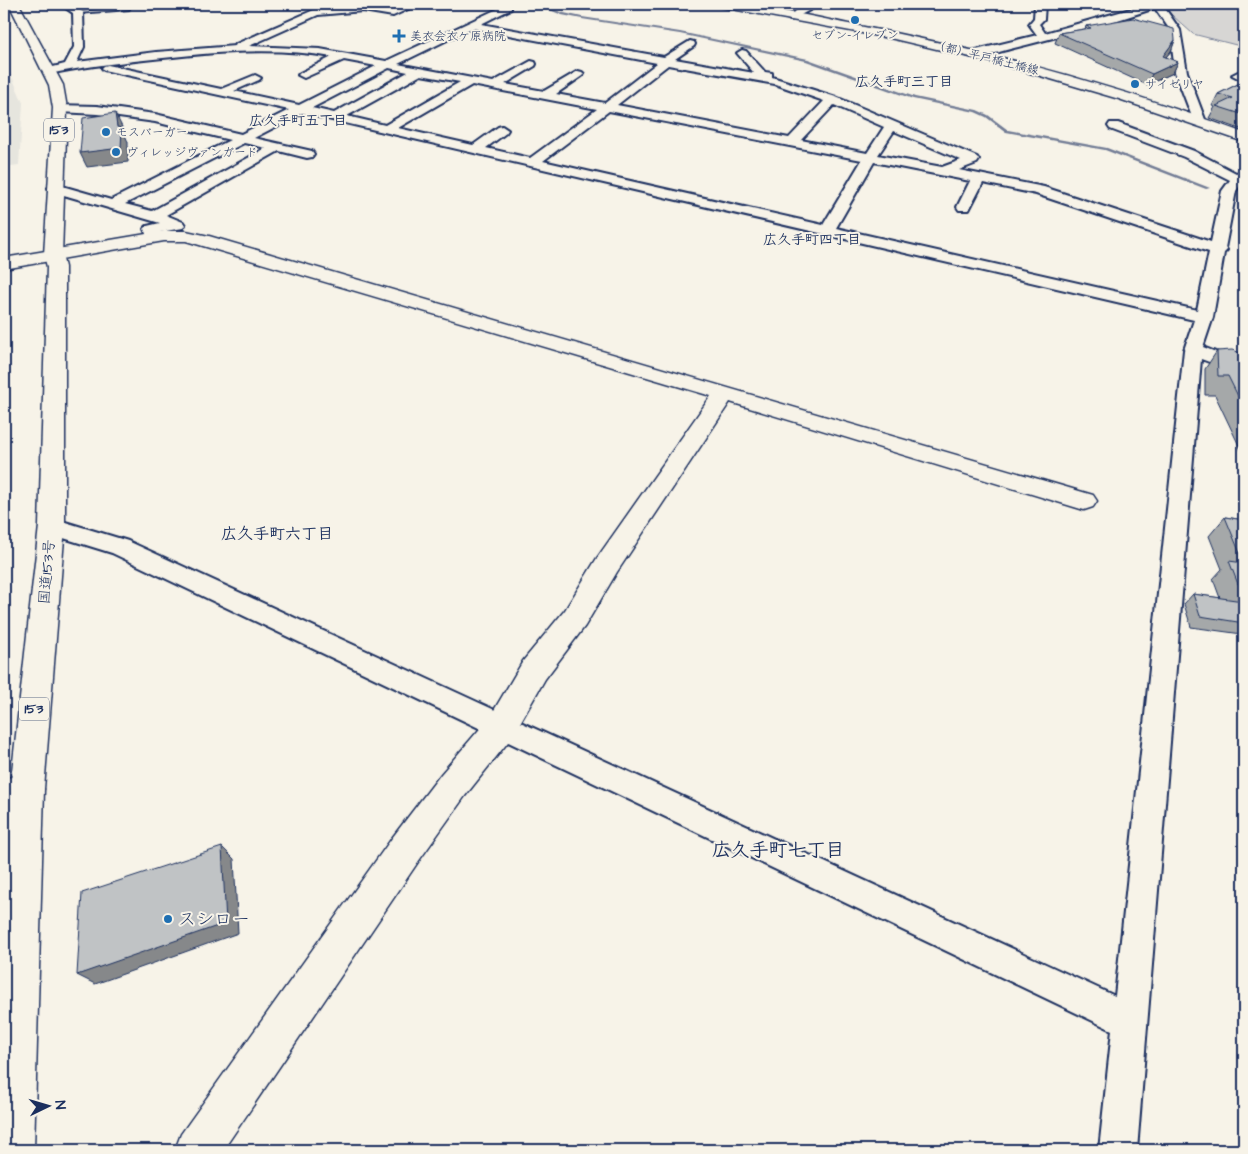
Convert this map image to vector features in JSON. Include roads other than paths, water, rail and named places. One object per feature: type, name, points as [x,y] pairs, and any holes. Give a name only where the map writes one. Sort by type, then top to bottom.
[{"type":"main road","name":"国道153号","points":[[12,1150],[15,792],[52,526],[56,267],[53,255],[60,108],[56,85],[14,4]]},
{"type":"main road","name":"（都）平戸橋土橋線","points":[[721,4],[794,15],[972,54],[1102,90],[1244,138]]},
{"type":"main road","points":[[4,264],[164,236],[186,236],[233,248],[725,393],[1084,501]]},
{"type":"main road","points":[[197,1150],[405,850],[453,785],[501,727],[534,670],[575,618],[607,565],[725,393]]},
{"type":"street","points":[[65,4],[78,12],[80,32],[79,47],[70,66]]},
{"type":"street","points":[[328,11],[349,4]]},
{"type":"street","points":[[234,49],[316,12],[363,8],[393,13],[414,4]]},
{"type":"street","points":[[112,205],[387,65],[508,6],[496,4]]},
{"type":"street","points":[[774,4],[794,15],[816,4]]},
{"type":"street","points":[[1040,4],[1039,19],[1034,24],[1043,37]]},
{"type":"street","points":[[1122,4],[1186,4]]},
{"type":"street","points":[[1190,4],[1209,4]]},
{"type":"street","points":[[972,54],[1132,14],[1155,5]]},
{"type":"street","points":[[1155,5],[1174,30],[1181,72],[1200,122]]},
{"type":"street","points":[[471,25],[764,78],[802,89],[972,160],[943,172]]},
{"type":"street","points":[[526,36],[539,28]]},
{"type":"street","points":[[532,163],[690,44]]},
{"type":"street","points":[[574,56],[589,47]]},
{"type":"street","points":[[49,71],[87,63],[198,50],[302,50],[343,56],[1039,190],[1219,250]]},
{"type":"street","points":[[604,60],[616,52]]},
{"type":"street","points":[[742,53],[764,78]]},
{"type":"street","points":[[304,75],[343,56]]},
{"type":"street","points":[[87,63],[336,117],[1204,317]]},
{"type":"street","points":[[494,86],[531,64]]},
{"type":"street","points":[[764,78],[776,70]]},
{"type":"street","points":[[336,117],[419,71]]},
{"type":"street","points":[[545,96],[578,74]]},
{"type":"street","points":[[223,92],[255,78]]},
{"type":"street","points":[[387,129],[470,81]]},
{"type":"street","points":[[802,89],[813,82]]},
{"type":"street","points":[[791,143],[835,86]]},
{"type":"street","points":[[60,108],[136,114],[307,154]]},
{"type":"street","points":[[827,231],[870,158],[892,125]]},
{"type":"street","points":[[1114,126],[1241,176],[1229,191],[1219,250],[1204,317],[1193,350],[1118,1150]]},
{"type":"street","points":[[475,150],[502,130]]},
{"type":"street","points":[[154,216],[277,147]]},
{"type":"street","points":[[964,207],[978,178]]},
{"type":"street","points":[[55,188],[154,216],[178,225],[152,230],[154,238]]},
{"type":"street","points":[[1193,350],[1244,369]]},
{"type":"street","points":[[52,526],[120,547],[1130,1021]]},
{"type":"lane","points":[[78,12],[121,9],[127,8],[130,4]]},
{"type":"waterway","points":[[536,4],[563,14],[582,18],[680,33],[807,60],[914,98],[976,111],[987,116],[1007,131],[1106,149],[1208,188]]},
{"type":"place","name":"セブン-イレブン","points":[[855,20]]},
{"type":"place","name":"美衣会衣ケ原病院","points":[[399,36]]},
{"type":"place","name":"サイゼリヤ","points":[[1135,84]]},
{"type":"place","name":"モスバーガー","points":[[106,132]]},
{"type":"place","name":"ヴィレッジヴァンガード","points":[[116,152]]},
{"type":"place","name":"スシロー","points":[[168,919]]},
{"type":"district","name":"広久手町三丁目","points":[[904,82]]},
{"type":"district","name":"広久手町五丁目","points":[[298,121]]},
{"type":"district","name":"広久手町四丁目","points":[[812,240]]},
{"type":"district","name":"広久手町六丁目","points":[[277,534]]},
{"type":"district","name":"広久手町七丁目","points":[[778,850]]}]
